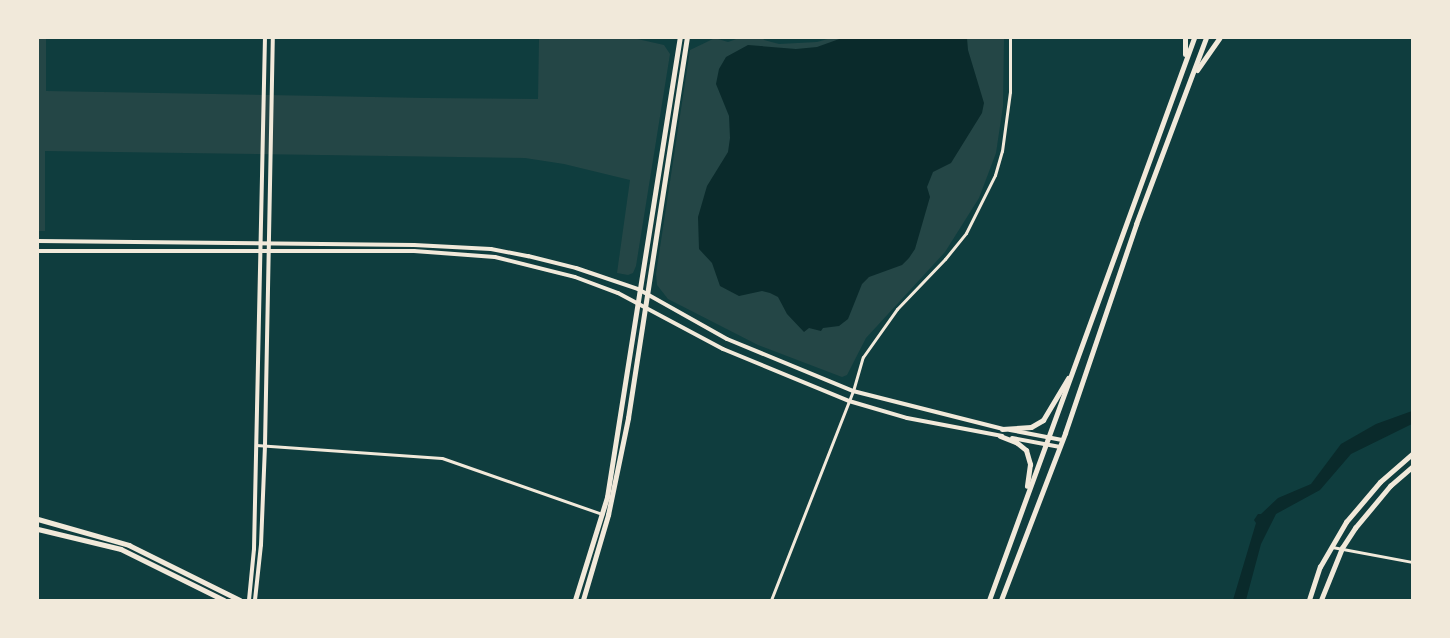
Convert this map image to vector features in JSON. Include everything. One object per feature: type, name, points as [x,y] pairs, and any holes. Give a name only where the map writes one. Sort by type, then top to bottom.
[{"type":"main road","points":[[574,600],[607,497],[679,38]]},
{"type":"main road","points":[[583,600],[608,515],[628,418],[645,295],[687,38]]},
{"type":"main road","points":[[1183,69],[1185,38]]},
{"type":"main road","points":[[989,600],[1194,38]]},
{"type":"main road","points":[[1001,600],[1061,443],[1136,224],[1206,38]]},
{"type":"main road","points":[[1191,78],[1219,38]]},
{"type":"main road","points":[[1002,429],[1031,427],[1043,420],[1055,403],[1079,355]]},
{"type":"main road","points":[[1000,436],[1016,442],[1026,450],[1030,464],[1021,511]]},
{"type":"main road","points":[[1309,600],[1330,546],[1346,522],[1380,482],[1413,454]]},
{"type":"main road","points":[[1321,600],[1342,548],[1355,528],[1390,486],[1413,467]]},
{"type":"main road","points":[[38,519],[129,545],[240,600]]},
{"type":"main road","points":[[38,529],[121,549],[224,600]]},
{"type":"street","points":[[249,600],[254,549],[265,38]]},
{"type":"street","points":[[255,600],[261,545],[265,445],[273,38]]},
{"type":"street","points":[[771,600],[853,391],[863,357],[879,330],[966,233],[983,202],[1002,151],[1010,92],[1010,38]]},
{"type":"street","points":[[38,242],[414,245],[491,249],[576,268],[638,289],[726,339],[853,391],[1047,441]]},
{"type":"street","points":[[38,251],[414,251],[495,257],[575,278],[618,293],[723,349],[849,401],[907,418],[1000,436],[1061,443]]},
{"type":"street","points":[[256,445],[442,458],[608,515]]},
{"type":"street","points":[[1330,546],[1413,562]]},
{"type":"shaded area","points":[[38,38],[46,38],[46,91],[426,98],[538,99],[539,38],[633,38],[664,45],[670,54],[636,266],[633,273],[628,275],[617,273],[630,180],[564,164],[525,158],[45,151],[45,231],[38,231]]},
{"type":"shaded area","points":[[715,38],[728,42],[739,38],[763,38],[779,44],[817,42],[831,38],[1004,38],[1003,106],[996,153],[979,198],[945,252],[866,338],[847,375],[842,377],[758,345],[668,299],[657,285],[656,274],[690,50]]},
{"type":"shaded area","points":[[842,38],[967,38],[968,50],[984,103],[982,113],[951,163],[933,172],[927,187],[930,197],[915,249],[909,258],[902,265],[869,277],[862,284],[848,319],[839,326],[823,328],[821,331],[809,328],[804,332],[787,314],[778,297],[762,291],[739,296],[720,286],[712,263],[699,249],[698,217],[707,186],[728,152],[729,116],[716,84],[719,69],[726,57],[748,45],[796,49],[817,47]]},
{"type":"shaded area","points":[[1412,411],[1412,424],[1351,454],[1320,490],[1276,514],[1261,544],[1246,600],[1233,600],[1256,523],[1254,520],[1258,514],[1261,514],[1278,498],[1311,484],[1341,444],[1376,424]]}]
